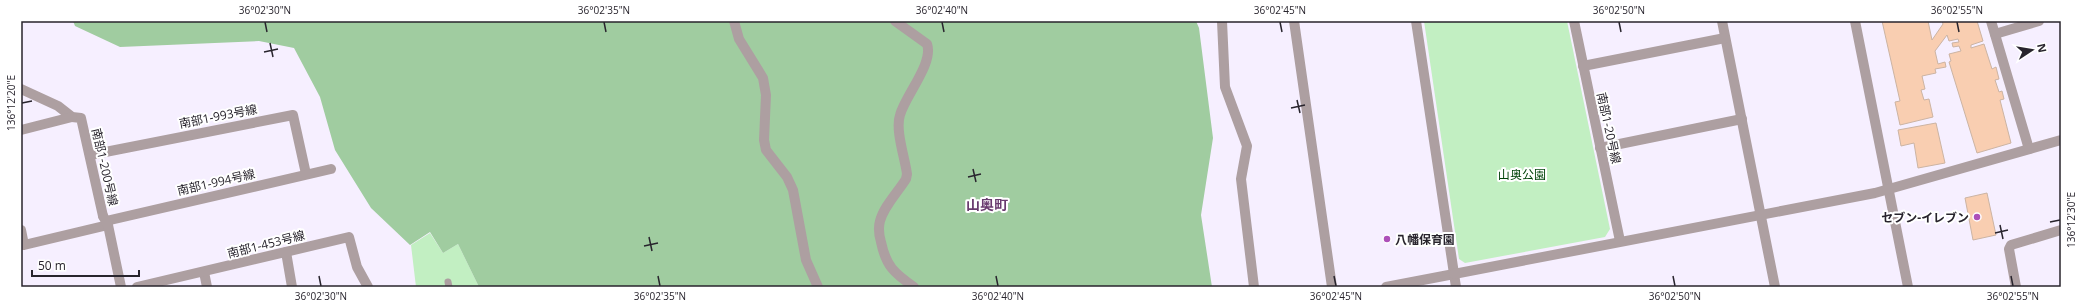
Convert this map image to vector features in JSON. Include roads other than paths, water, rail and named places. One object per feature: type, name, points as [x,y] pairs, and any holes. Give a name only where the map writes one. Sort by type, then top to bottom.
[{"type":"street","points":[[734,21],[739,39],[763,78],[766,95],[764,140],[766,150],[787,177],[793,190],[806,260],[818,287]]},
{"type":"street","points":[[895,21],[921,38],[929,48],[920,74],[900,114],[899,130],[907,174],[906,179],[880,220],[878,229],[884,256],[891,269],[914,287]]},
{"type":"street","points":[[1222,21],[1225,87],[1247,146],[1242,169],[1242,192],[1254,287]]},
{"type":"street","points":[[1294,21],[1332,287]]},
{"type":"street","points":[[1416,21],[1456,287]]},
{"type":"street","name":"南部1-20号線","points":[[1574,21],[1620,241]]},
{"type":"street","points":[[1722,21],[1775,287]]},
{"type":"street","points":[[1855,21],[1908,287]]},
{"type":"street","points":[[1991,21],[2029,149]]},
{"type":"street","points":[[1995,34],[2039,21]]},
{"type":"street","points":[[1583,66],[1725,38]]},
{"type":"street","name":"南部1-200号線","points":[[21,89],[52,103],[72,117],[81,118],[121,287]]},
{"type":"street","name":"南部1-993号線","points":[[90,155],[293,115],[306,174]]},
{"type":"street","points":[[21,130],[72,117]]},
{"type":"street","points":[[1600,148],[1742,119]]},
{"type":"street","points":[[1386,287],[1888,190],[2061,140]]},
{"type":"street","name":"南部1-994号線","points":[[21,230],[24,245],[106,221],[331,168]]},
{"type":"street","points":[[2016,287],[2009,249],[2011,245],[2061,230]]},
{"type":"street","name":"南部1-453号線","points":[[137,287],[349,237],[357,267],[368,287]]},
{"type":"street","points":[[286,252],[292,287]]},
{"type":"street","points":[[204,272],[207,287]]},
{"type":"place","name":"セブン-イレブン","points":[[1977,217]]},
{"type":"place","name":"八幡保育園","points":[[1387,239]]},
{"type":"district","name":"山奥町","points":[[987,204]]},
{"type":"park label","name":"山奥公園","points":[[1522,174]]}]
